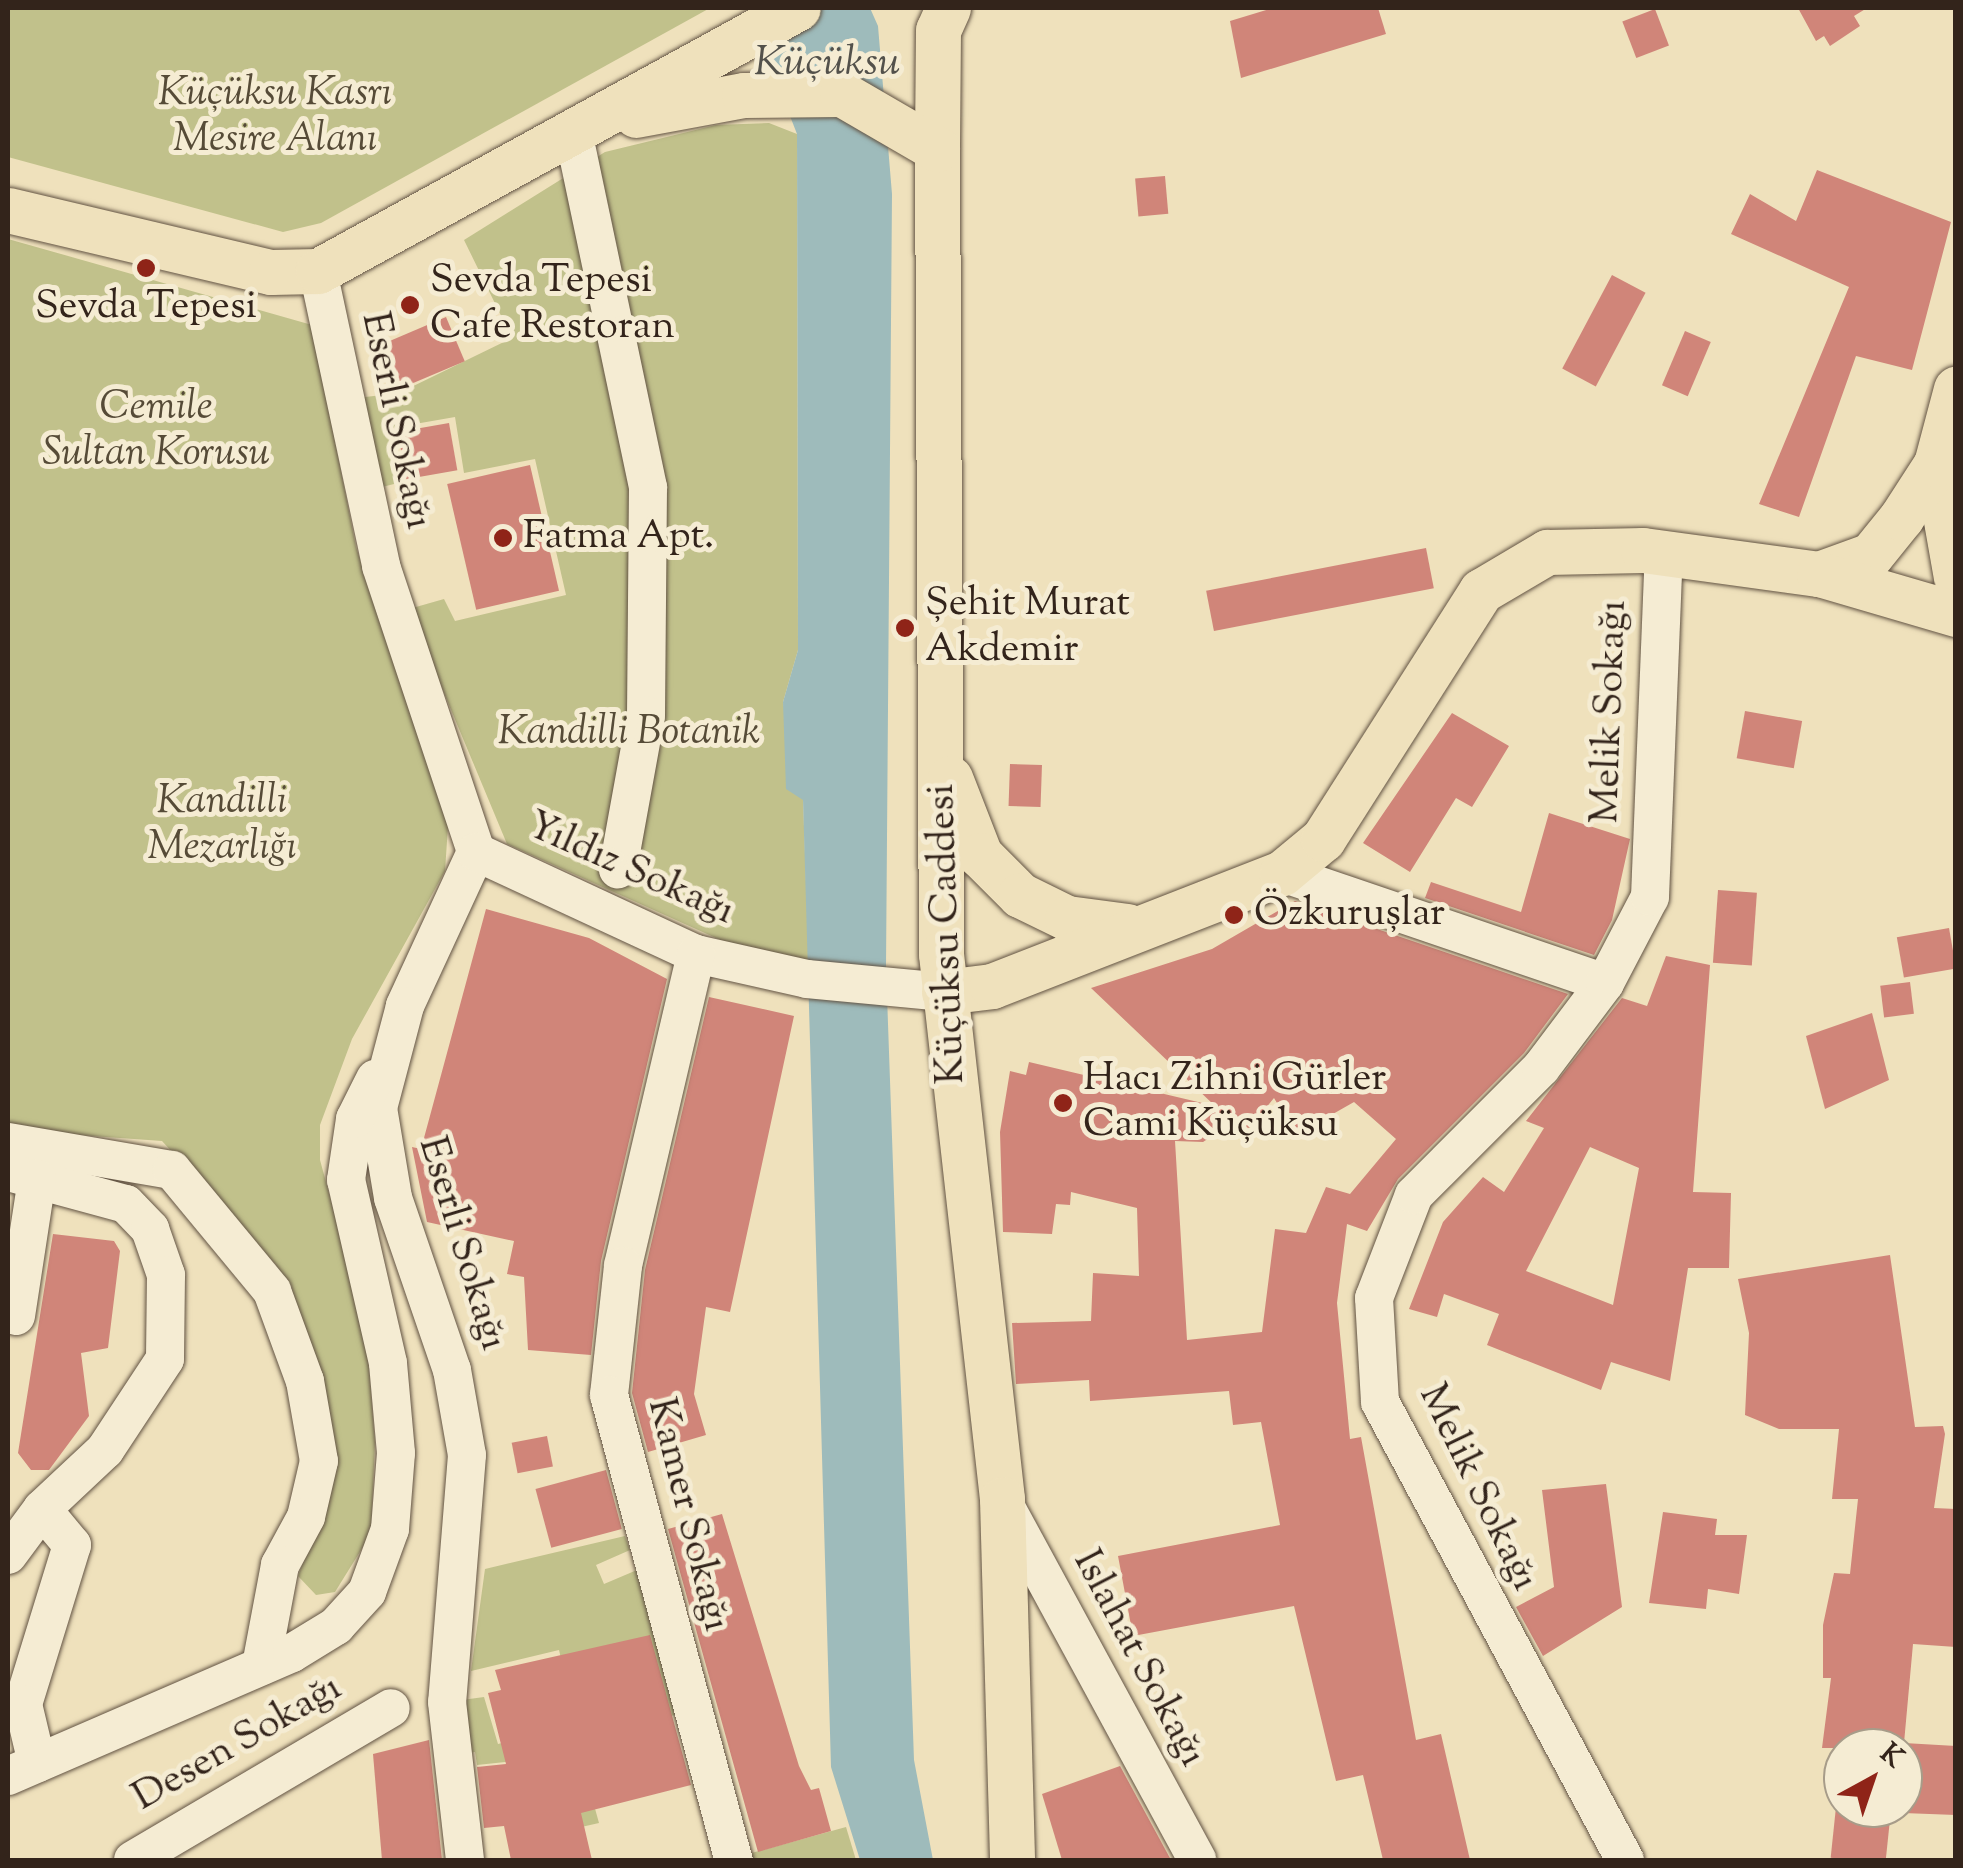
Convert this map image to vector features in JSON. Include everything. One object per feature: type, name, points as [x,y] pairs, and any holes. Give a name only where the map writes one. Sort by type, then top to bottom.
[{"type":"main road","points":[[8,210],[271,272],[318,272],[587,129],[798,8]]},
{"type":"main road","name":"Küçüksu Caddesi","points":[[948,8],[938,30],[937,149],[944,992],[1002,1499],[1012,1860]]},
{"type":"main road","points":[[587,129],[744,95],[842,94],[875,106],[937,149]]},
{"type":"main road","points":[[1819,574],[1871,556],[1936,464],[1956,389]]},
{"type":"main road","points":[[1936,464],[1956,577]]},
{"type":"main road","points":[[944,992],[992,986],[1128,926],[1282,873],[1323,839],[1482,591],[1547,552],[1664,552],[1819,574],[1956,614]]},
{"type":"main road","points":[[941,754],[980,855],[1020,894],[1067,918],[1128,926]]},
{"type":"main road","points":[[951,1064],[966,1014],[992,986]]},
{"type":"street","points":[[587,129],[648,487],[646,715],[618,869]]},
{"type":"street","name":"Eserli Sokağı","points":[[318,272],[380,566],[476,852],[387,1060],[383,1151],[452,1370],[466,1454],[447,1702],[464,1860]]},
{"type":"street","name":"Melik Sokağı","points":[[1625,1860],[1380,1402],[1374,1298],[1414,1195],[1541,1068],[1604,983],[1650,897],[1664,552]]},
{"type":"street","name":"Yıldız Sokağı","points":[[476,852],[696,954],[808,979],[944,992]]},
{"type":"street","points":[[1282,873],[1604,983]]},
{"type":"street","name":"Kamer Sokağı","points":[[696,954],[623,1266],[609,1395],[734,1860]]},
{"type":"street","points":[[42,1509],[72,1545],[23,1704],[22,1770],[261,1666],[354,1610],[390,1528],[392,1392],[346,1180],[354,1119],[387,1060]]},
{"type":"street","points":[[8,1142],[172,1170],[272,1292],[306,1381],[319,1460],[306,1517],[280,1566],[261,1666]]},
{"type":"street","points":[[8,1555],[42,1509],[105,1450],[166,1359],[166,1275],[150,1229],[126,1204],[22,1176],[16,1316]]},
{"type":"street","name":"Islahat Sokağı","points":[[1002,1499],[1198,1860]]},
{"type":"street","name":"Desen Sokağı","points":[[134,1860],[391,1708]]},
{"type":"green space","name":"Küçüksu Kasrı Mesire Alanı","points":[[8,8],[710,8],[321,223],[283,232],[8,157]]},
{"type":"green space","name":"Kandilli Botanik","points":[[769,123],[797,134],[798,650],[783,702],[803,799],[809,965],[736,947],[507,844],[409,609],[444,599],[455,621],[566,595],[535,459],[464,473],[455,417],[392,428],[402,482],[378,488],[357,398],[399,393],[512,338],[464,240],[605,152],[716,125]]},
{"type":"green space","name":"Kandilli Mezarlığı","points":[[8,239],[312,325],[356,547],[448,826],[445,871],[352,1039],[320,1125],[320,1160],[366,1329],[375,1442],[371,1534],[335,1592],[316,1595],[298,1576],[336,1472],[276,1265],[162,1141],[8,1130]]},
{"type":"green space","points":[[625,1536],[630,1550],[596,1565],[604,1584],[637,1570],[683,1713],[576,1740],[599,1823],[568,1830],[561,1756],[477,1765],[475,1752],[463,1754],[462,1700],[484,1697],[498,1744],[576,1724],[559,1650],[471,1671],[485,1569]]},
{"type":"green space","points":[[846,1827],[856,1860],[750,1860],[748,1854]]},
{"type":"water","name":"Küçüksu","points":[[748,8],[870,8],[878,26],[892,194],[886,967],[914,1760],[933,1860],[860,1860],[831,1767],[803,800],[786,789],[783,702],[798,650],[797,134]]},
{"type":"building","points":[[1273,8],[1378,8],[1386,34],[1241,78],[1230,21]]},
{"type":"building","points":[[1798,8],[1867,8],[1854,16],[1860,26],[1830,46],[1824,36],[1816,41]]},
{"type":"building","points":[[1655,9],[1669,45],[1636,58],[1622,22]]},
{"type":"building","points":[[1817,170],[1951,222],[1912,370],[1856,356],[1799,517],[1759,504],[1849,287],[1731,234],[1750,194],[1796,221]]},
{"type":"building","points":[[1165,176],[1168,214],[1138,216],[1135,179]]},
{"type":"building","points":[[1612,275],[1646,293],[1596,386],[1562,369]]},
{"type":"building","points":[[446,317],[465,361],[398,389],[380,345]]},
{"type":"building","points":[[1685,331],[1711,342],[1688,396],[1662,385]]},
{"type":"building","points":[[449,423],[457,470],[406,479],[398,432]]},
{"type":"building","name":"Fatma Apt.","points":[[530,465],[559,591],[476,610],[447,484]]},
{"type":"building","points":[[1426,548],[1434,588],[1214,631],[1206,591]]},
{"type":"building","points":[[1745,711],[1802,721],[1794,768],[1737,758]]},
{"type":"building","points":[[1452,713],[1509,746],[1472,807],[1456,798],[1410,872],[1363,843]]},
{"type":"building","points":[[1010,764],[1042,765],[1041,807],[1009,806]]},
{"type":"building","points":[[1549,813],[1630,839],[1612,920],[1594,955],[1425,898],[1431,882],[1521,912]]},
{"type":"building","points":[[1718,890],[1757,893],[1752,966],[1713,963]]},
{"type":"building","points":[[1295,901],[1568,994],[1524,1053],[1398,1179],[1367,1231],[1347,1224],[1337,1303],[1350,1439],[1361,1437],[1416,1740],[1441,1734],[1470,1860],[1383,1860],[1363,1775],[1336,1781],[1294,1606],[1133,1636],[1118,1556],[1280,1525],[1261,1422],[1233,1425],[1229,1391],[1090,1401],[1089,1380],[1016,1384],[1012,1323],[1091,1321],[1093,1273],[1139,1276],[1137,1208],[1071,1192],[1070,1205],[1056,1204],[1052,1234],[1003,1232],[1000,1132],[1010,1071],[1026,1075],[1029,1062],[1215,1106],[1091,988],[1212,949]],"holes":[[[1274,1098],[1296,1135],[1354,1102],[1396,1139],[1350,1194],[1326,1187],[1306,1233],[1275,1229],[1262,1332],[1187,1340],[1175,1141],[1203,1142],[1232,1123],[1249,1128]]]},
{"type":"building","points":[[486,909],[589,938],[667,979],[601,1261],[591,1355],[528,1350],[524,1277],[507,1274],[514,1241],[427,1222],[412,1147],[421,1149]]},
{"type":"building","points":[[1949,928],[1956,968],[1904,978],[1897,937]]},
{"type":"building","points":[[1666,956],[1710,965],[1693,1192],[1731,1193],[1729,1268],[1688,1268],[1670,1381],[1611,1362],[1601,1390],[1487,1345],[1499,1314],[1444,1294],[1437,1317],[1409,1309],[1443,1222],[1483,1177],[1504,1192],[1544,1128],[1526,1121],[1622,998],[1647,1006]],"holes":[[[1590,1147],[1639,1168],[1613,1305],[1526,1271]]]},
{"type":"building","points":[[1910,982],[1914,1014],[1884,1017],[1880,986]]},
{"type":"building","points":[[709,997],[794,1016],[730,1312],[706,1307],[694,1394],[706,1435],[648,1452],[632,1393],[645,1270]]},
{"type":"building","points":[[1872,1013],[1889,1080],[1825,1109],[1806,1036]]},
{"type":"building","points":[[53,1234],[114,1241],[120,1251],[108,1348],[81,1353],[89,1416],[49,1470],[31,1470],[18,1453]]},
{"type":"building","points":[[1890,1255],[1915,1427],[1943,1426],[1945,1434],[1934,1508],[1956,1509],[1956,1647],[1913,1644],[1905,1728],[1825,1728],[1831,1678],[1823,1678],[1823,1625],[1834,1573],[1850,1574],[1858,1499],[1832,1499],[1839,1429],[1779,1429],[1745,1415],[1749,1333],[1738,1279]]},
{"type":"building","points":[[547,1436],[553,1466],[518,1473],[512,1443]]},
{"type":"building","points":[[606,1470],[622,1529],[551,1548],[535,1489]]},
{"type":"building","points":[[1606,1484],[1622,1607],[1543,1656],[1516,1607],[1554,1587],[1542,1490]]},
{"type":"building","points":[[1663,1512],[1717,1519],[1715,1535],[1747,1535],[1739,1594],[1708,1589],[1706,1609],[1649,1603]]},
{"type":"building","points":[[722,1514],[799,1766],[811,1790],[819,1788],[831,1831],[758,1852],[668,1529]]},
{"type":"building","points":[[650,1635],[691,1785],[581,1813],[592,1860],[511,1860],[504,1826],[484,1828],[477,1767],[506,1764],[488,1693],[501,1690],[495,1670]]},
{"type":"building","points":[[429,1740],[442,1860],[382,1860],[373,1754]]},
{"type":"building","points":[[1923,1744],[1956,1746],[1956,1815],[1923,1814]]},
{"type":"building","points":[[1120,1766],[1171,1860],[1062,1860],[1042,1794]]},
{"type":"building","points":[[1834,1828],[1889,1828],[1886,1860],[1831,1858]]},
{"type":"place","name":"Sevda Tepesi","points":[[146,268]]},
{"type":"place","name":"Sevda Tepesi Cafe Restoran","points":[[410,305]]},
{"type":"place","name":"Fatma Apt.","points":[[503,538]]},
{"type":"place","name":"Şehit Murat Akdemir","points":[[905,628]]},
{"type":"place","name":"Özkuruşlar","points":[[1234,915]]},
{"type":"place","name":"Hacı Zihni Gürler Cami Küçüksu","points":[[1063,1103]]},
{"type":"park label","name":"Cemile Sultan Korusu","points":[[156,432]]}]
